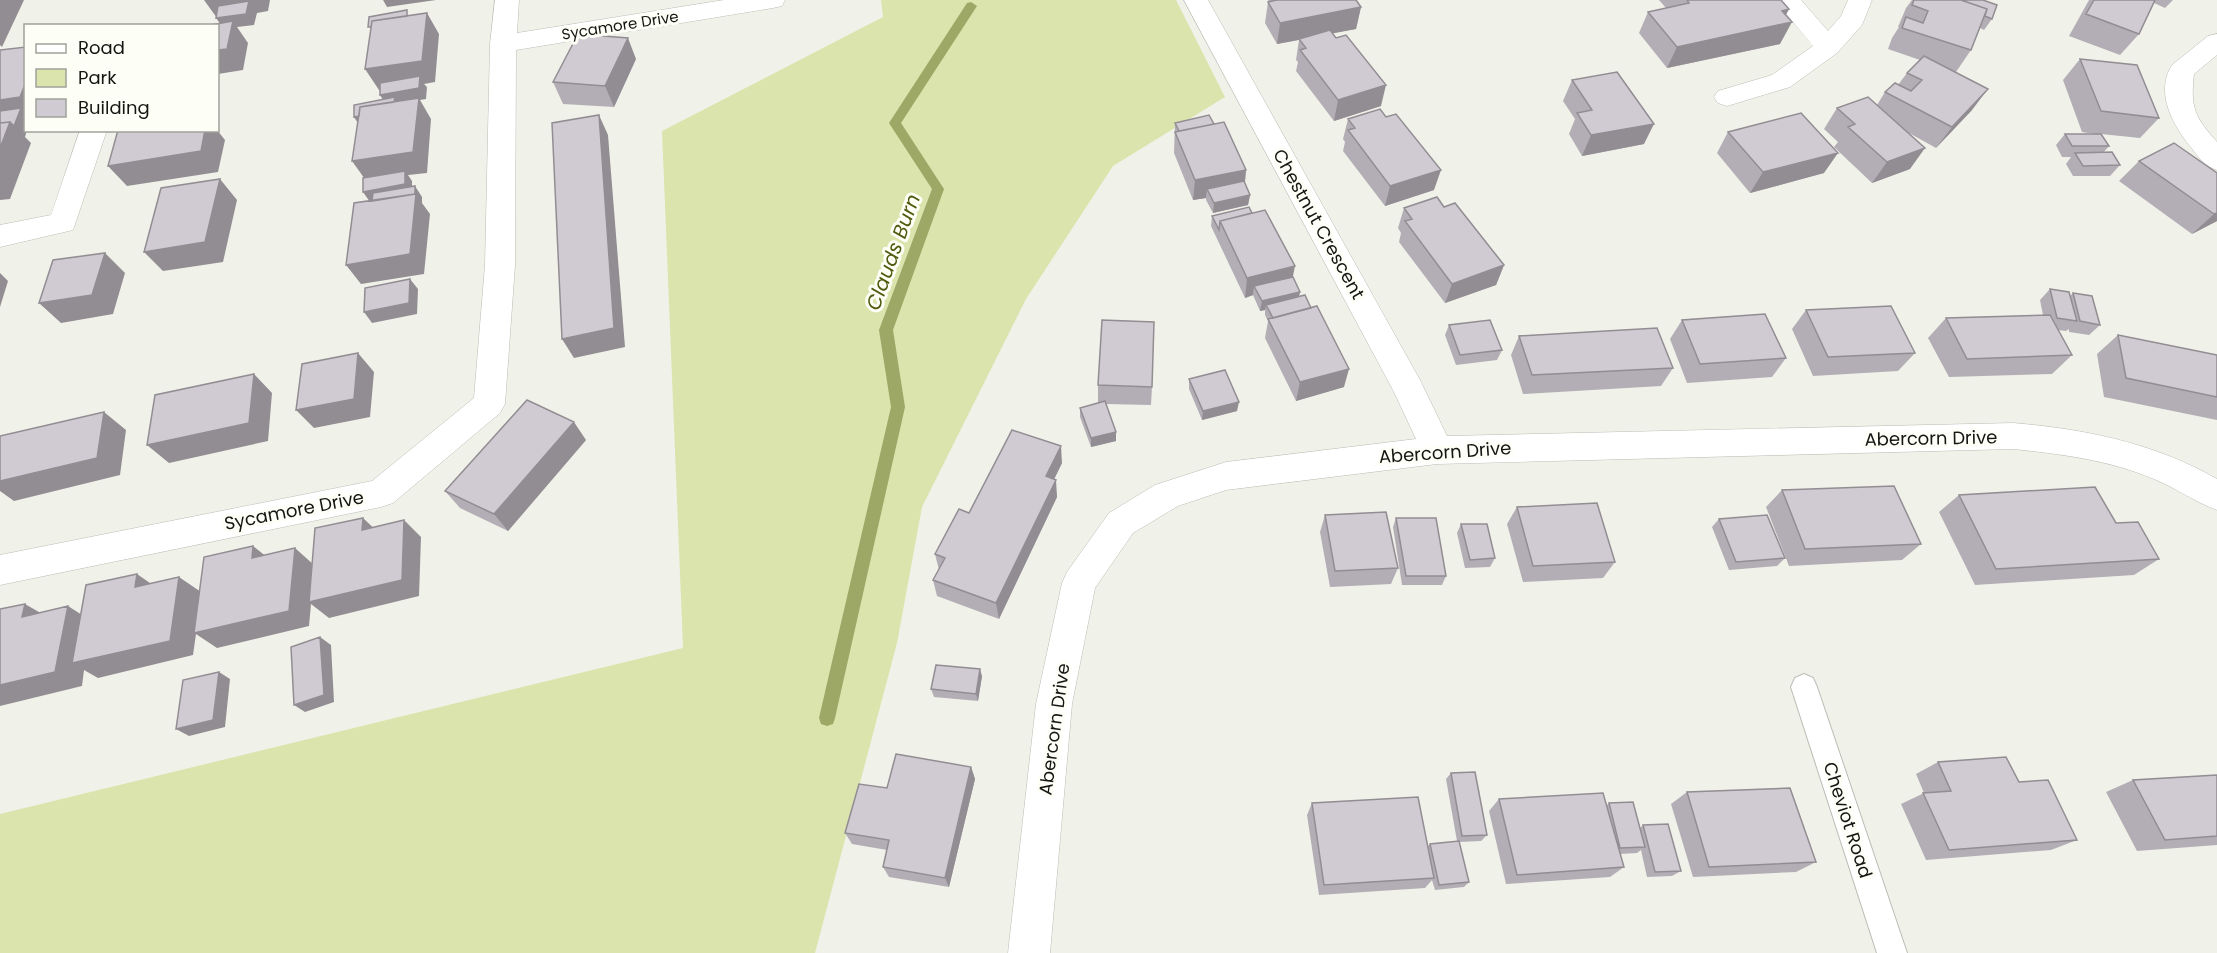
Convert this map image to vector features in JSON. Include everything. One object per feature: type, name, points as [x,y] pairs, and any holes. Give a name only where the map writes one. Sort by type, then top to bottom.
[{"type":"street","name":"Sycamore Drive","points":[[0,570],[381,493],[489,404],[500,265],[503,44],[507,0]]},
{"type":"street","name":"Sycamore Drive","points":[[503,44],[773,0]]},
{"type":"street","name":"Chestnut Crescent","points":[[1196,0],[1409,389],[1437,450]]},
{"type":"street","points":[[1787,0],[1828,47]]},
{"type":"street","points":[[1727,97],[1781,81],[1828,47],[1853,19],[1860,0]]},
{"type":"street","points":[[2217,42],[2181,71],[2178,98],[2188,126],[2217,160]]},
{"type":"street","points":[[0,236],[63,223],[93,132]]},
{"type":"street","name":"Abercorn Drive","points":[[1029,953],[1054,704],[1079,584],[1121,523],[1167,495],[1226,476],[1320,462],[1437,450],[2023,437],[2065,440],[2143,459],[2192,480],[2217,496]]},
{"type":"lane","name":"Cheviot Road","points":[[1804,687],[1892,953]]},
{"type":"green space","points":[[881,0],[1176,0],[1225,97],[1113,166],[1026,299],[922,507],[897,643],[815,953],[0,953],[0,814],[683,648],[662,131],[883,17]]},
{"type":"building","points":[[1356,0],[1361,7],[1280,23],[1268,2]]},
{"type":"building","points":[[1687,0],[1781,0],[1789,9],[1782,11],[1792,22],[1677,47],[1648,12],[1689,3]]},
{"type":"building","points":[[1914,0],[1961,0],[1987,9],[1971,50],[1902,28],[1906,17],[1923,23],[1928,11],[1912,5]]},
{"type":"building","points":[[1961,0],[1983,0],[1997,5],[1992,19],[1985,16],[1987,9]]},
{"type":"building","points":[[2094,0],[2155,0],[2139,34],[2086,14]]},
{"type":"building","points":[[249,1],[246,14],[216,18],[218,6]]},
{"type":"building","points":[[407,10],[407,16],[372,21],[371,27],[368,27],[369,17]]},
{"type":"building","points":[[427,13],[422,61],[365,69],[372,21]]},
{"type":"building","points":[[233,21],[227,49],[219,50],[219,24],[216,24]]},
{"type":"building","points":[[1330,30],[1336,38],[1346,35],[1386,85],[1338,100],[1300,50],[1306,48],[1299,39]]},
{"type":"building","points":[[578,34],[628,38],[605,86],[553,82]]},
{"type":"building","points":[[24,47],[24,87],[20,97],[0,100],[0,50]]},
{"type":"building","points":[[1924,56],[1988,89],[1952,127],[1885,92],[1895,83],[1911,91],[1922,80],[1907,73]]},
{"type":"building","points":[[2080,59],[2137,65],[2159,118],[2101,111]]},
{"type":"building","points":[[1617,72],[1654,124],[1591,135],[1577,113],[1592,110],[1572,80]]},
{"type":"building","points":[[420,76],[419,88],[380,95],[380,83]]},
{"type":"building","points":[[395,97],[394,102],[360,107],[359,116],[354,117],[354,105]]},
{"type":"building","points":[[1868,97],[1925,148],[1887,162],[1848,127],[1855,124],[1837,108]]},
{"type":"building","points":[[419,98],[413,152],[352,161],[360,107]]},
{"type":"building","points":[[21,108],[14,126],[10,122],[0,123],[0,111]]},
{"type":"building","points":[[1380,109],[1386,117],[1396,114],[1441,170],[1390,186],[1348,130],[1355,128],[1348,119]]},
{"type":"building","points":[[1801,113],[1838,153],[1763,172],[1728,132]]},
{"type":"building","points":[[599,115],[614,328],[562,339],[552,123]]},
{"type":"building","points":[[1209,115],[1214,124],[1179,131],[1175,123]]},
{"type":"building","points":[[10,122],[0,148],[0,123]]},
{"type":"building","points":[[1224,122],[1246,170],[1195,180],[1175,132]]},
{"type":"building","points":[[117,132],[205,132],[201,151],[108,166]]},
{"type":"building","points":[[2065,134],[2101,134],[2109,146],[2072,146]]},
{"type":"building","points":[[2174,143],[2217,173],[2217,213],[2214,214],[2139,161]]},
{"type":"building","points":[[2112,152],[2120,165],[2083,166],[2075,153]]},
{"type":"building","points":[[405,171],[405,184],[363,192],[363,178]]},
{"type":"building","points":[[220,179],[205,242],[144,252],[161,188]]},
{"type":"building","points":[[1244,181],[1250,195],[1214,203],[1207,189]]},
{"type":"building","points":[[415,186],[415,194],[372,201],[373,193]]},
{"type":"building","points":[[416,194],[410,254],[346,265],[354,203]]},
{"type":"building","points":[[1437,197],[1444,207],[1455,203],[1504,265],[1452,284],[1405,221],[1412,219],[1404,208]]},
{"type":"building","points":[[1249,207],[1252,213],[1220,221],[1219,230],[1212,216]]},
{"type":"building","points":[[1265,210],[1295,266],[1247,278],[1220,221]]},
{"type":"building","points":[[105,253],[92,295],[39,303],[53,260]]},
{"type":"building","points":[[1293,277],[1300,292],[1262,301],[1254,286]]},
{"type":"building","points":[[410,279],[409,303],[364,312],[365,288]]},
{"type":"building","points":[[2050,289],[2069,292],[2077,321],[2057,318]]},
{"type":"building","points":[[2073,293],[2092,296],[2100,325],[2080,321]]},
{"type":"building","points":[[1305,295],[1311,308],[1273,318],[1266,305]]},
{"type":"building","points":[[1317,306],[1349,369],[1300,382],[1268,319]]},
{"type":"building","points":[[1891,306],[1915,353],[1828,357],[1806,310]]},
{"type":"building","points":[[1765,314],[1786,358],[1700,364],[1682,320]]},
{"type":"building","points":[[2050,315],[2072,355],[1967,359],[1946,318]]},
{"type":"building","points":[[1102,320],[1154,322],[1152,387],[1098,385]]},
{"type":"building","points":[[1490,320],[1502,350],[1460,355],[1449,325]]},
{"type":"building","points":[[1657,328],[1673,368],[1532,375],[1519,336]]},
{"type":"building","points":[[2118,335],[2217,355],[2217,397],[2126,378]]},
{"type":"building","points":[[358,353],[354,399],[296,410],[302,364]]},
{"type":"building","points":[[1225,370],[1239,402],[1203,411],[1189,379]]},
{"type":"building","points":[[254,374],[249,423],[147,445],[155,395]]},
{"type":"building","points":[[527,400],[574,422],[494,514],[445,491]]},
{"type":"building","points":[[1105,401],[1116,432],[1091,438],[1080,408]]},
{"type":"building","points":[[104,412],[97,458],[0,481],[0,436]]},
{"type":"building","points":[[1012,430],[1061,446],[1046,476],[1056,480],[996,603],[933,580],[945,558],[935,554],[959,509],[969,513]]},
{"type":"building","points":[[1894,486],[1921,544],[1805,549],[1782,490]]},
{"type":"building","points":[[2095,487],[2116,523],[2138,522],[2159,559],[1996,569],[1959,495]]},
{"type":"building","points":[[1597,503],[1615,562],[1533,566],[1517,507]]},
{"type":"building","points":[[1386,512],[1398,568],[1335,571],[1325,515]]},
{"type":"building","points":[[1767,515],[1785,558],[1736,562],[1719,519]]},
{"type":"building","points":[[363,518],[362,530],[404,520],[402,580],[309,602],[315,528]]},
{"type":"building","points":[[1396,518],[1436,518],[1446,576],[1406,576]]},
{"type":"building","points":[[1461,524],[1487,524],[1495,558],[1470,560]]},
{"type":"building","points":[[253,546],[252,558],[295,548],[289,611],[194,633],[204,557]]},
{"type":"building","points":[[137,574],[135,587],[179,577],[170,641],[72,663],[86,585]]},
{"type":"building","points":[[25,604],[22,617],[68,606],[55,672],[0,685],[0,609]]},
{"type":"building","points":[[320,637],[324,695],[294,705],[291,647]]},
{"type":"building","points":[[936,665],[980,669],[976,694],[931,689]]},
{"type":"building","points":[[219,672],[213,720],[176,729],[183,680]]},
{"type":"building","points":[[896,754],[971,767],[945,878],[883,867],[889,840],[845,833],[859,784],[887,788]]},
{"type":"building","points":[[2006,757],[2019,782],[2048,780],[2077,840],[1949,850],[1923,793],[1951,791],[1938,762]]},
{"type":"building","points":[[1475,772],[1487,835],[1462,836],[1451,773]]},
{"type":"building","points":[[2217,775],[2217,836],[2165,840],[2133,780]]},
{"type":"building","points":[[1790,788],[1816,862],[1709,867],[1687,792]]},
{"type":"building","points":[[1603,793],[1624,867],[1517,875],[1499,799]]},
{"type":"building","points":[[1418,797],[1434,878],[1324,885],[1312,803]]},
{"type":"building","points":[[1633,802],[1645,847],[1620,848],[1609,803]]},
{"type":"building","points":[[1668,824],[1681,871],[1655,872],[1643,825]]},
{"type":"building","points":[[1459,841],[1469,882],[1439,885],[1430,844]]},
{"type":"waterway","name":"Clauds Burn","points":[[827,718],[898,407],[886,330],[938,189],[895,123],[971,6]]}]
